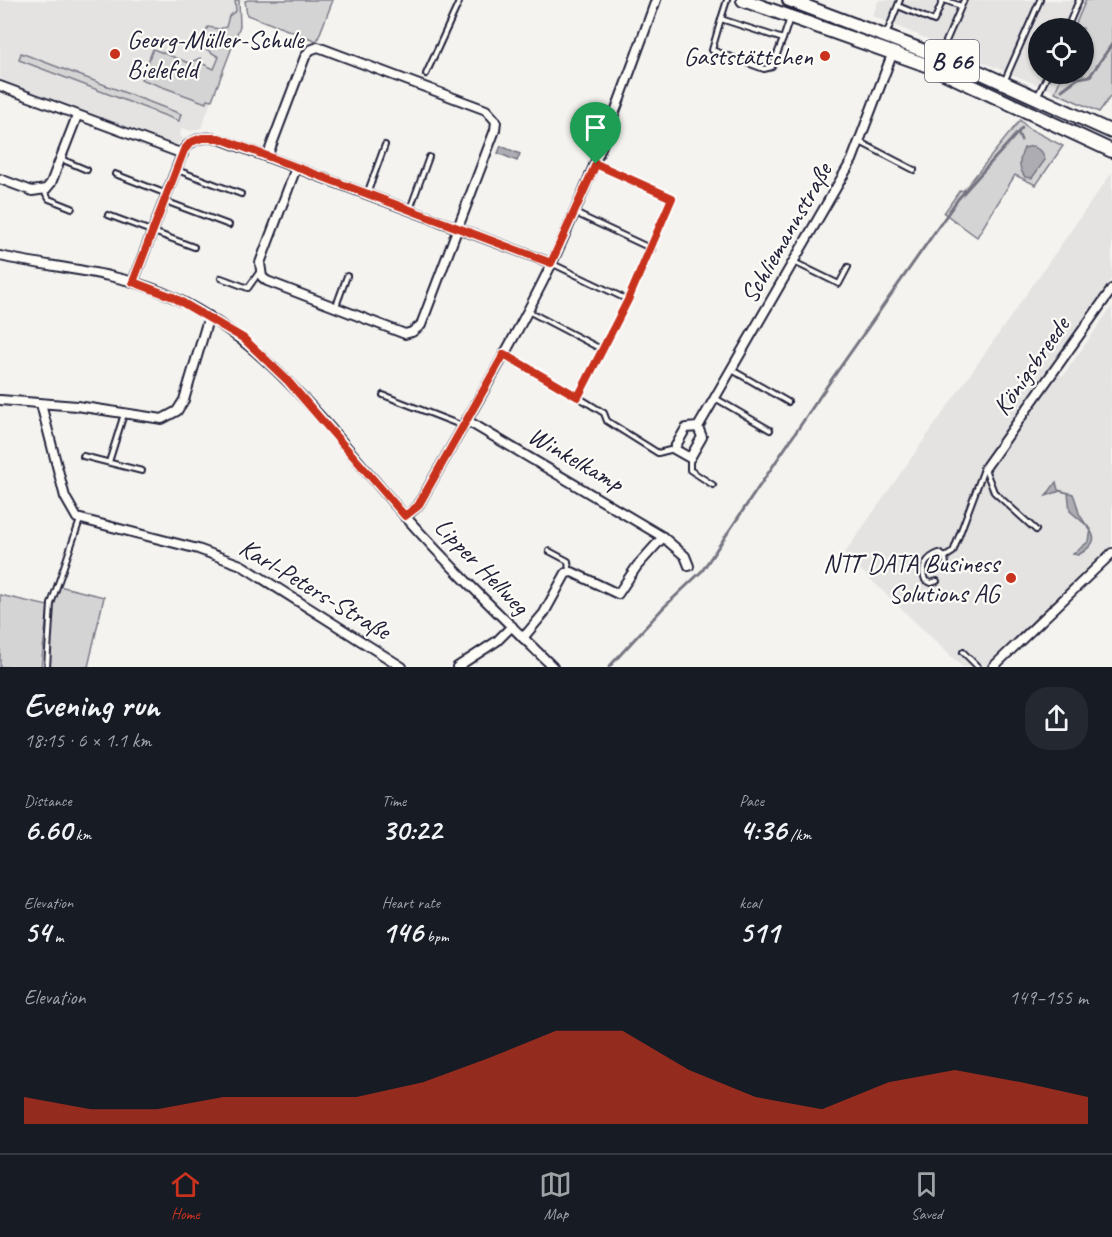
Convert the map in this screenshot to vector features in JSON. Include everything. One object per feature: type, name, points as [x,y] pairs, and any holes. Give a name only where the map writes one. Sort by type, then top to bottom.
[{"type":"main road","name":"B 66","points":[[743,0],[893,52],[976,86],[1112,151]]},
{"type":"main road","name":"B 66","points":[[789,0],[867,23],[886,35],[1037,97],[1112,132]]},
{"type":"street","points":[[405,516],[418,506],[504,354],[551,263],[596,164],[656,0]]},
{"type":"street","points":[[267,157],[307,52],[321,47],[486,110],[494,116],[495,130],[421,325],[405,334],[267,281],[260,270],[260,263],[296,168]]},
{"type":"street","name":"Schliemannstraße","points":[[698,427],[860,142],[893,52]]},
{"type":"street","points":[[0,86],[183,154]]},
{"type":"street","points":[[0,179],[32,191],[43,190],[51,183],[77,116]]},
{"type":"street","points":[[133,282],[183,154],[191,142],[213,137],[551,263]]},
{"type":"street","name":"Lipper Hellweg","points":[[0,256],[133,282],[161,292],[209,316],[243,338],[270,363],[405,516],[553,667]]},
{"type":"street","name":"Königsbreede","points":[[985,468],[1112,289]]},
{"type":"street","points":[[0,400],[162,419],[180,408],[209,316]]},
{"type":"street","points":[[41,404],[65,497],[72,514],[80,519]]},
{"type":"street","name":"Winkelkamp","points":[[465,423],[663,537],[685,556],[689,566]]},
{"type":"street","name":"Schliemannstraße","points":[[674,449],[686,428],[698,427]]},
{"type":"street","name":"Schliemannstraße","points":[[690,458],[702,437],[698,427]]},
{"type":"street","points":[[674,449],[690,458]]},
{"type":"street","name":"Karl-Peters-Straße","points":[[80,519],[198,549],[241,565],[402,667]]},
{"type":"street","points":[[523,638],[544,613],[569,571],[618,594],[637,566],[663,537]]},
{"type":"street","points":[[993,667],[1112,553]]},
{"type":"street","points":[[457,667],[497,641],[512,626]]},
{"type":"lane","points":[[426,74],[460,0]]},
{"type":"lane","points":[[727,0],[712,50],[764,69],[772,67],[791,16]]},
{"type":"lane","points":[[886,35],[900,0]]},
{"type":"lane","points":[[898,6],[934,21],[943,0],[961,6]]},
{"type":"lane","points":[[940,56],[964,0]]},
{"type":"lane","points":[[1004,83],[1040,0]]},
{"type":"lane","points":[[1071,18],[1079,0]]},
{"type":"lane","points":[[721,19],[783,39]]},
{"type":"lane","points":[[1037,97],[1043,84]]},
{"type":"lane","points":[[860,142],[914,170]]},
{"type":"lane","points":[[366,194],[385,145]]},
{"type":"lane","points":[[410,210],[429,157]]},
{"type":"lane","points":[[60,159],[87,170]]},
{"type":"lane","points":[[578,397],[628,300],[652,249],[672,198],[596,164]]},
{"type":"lane","points":[[177,170],[241,194]]},
{"type":"lane","points":[[115,174],[229,225]]},
{"type":"lane","points":[[43,190],[49,199],[72,208]]},
{"type":"lane","points":[[574,213],[652,249]]},
{"type":"lane","points":[[108,215],[194,247]]},
{"type":"lane","points":[[794,261],[838,284],[848,267]]},
{"type":"lane","points":[[551,263],[628,300]]},
{"type":"lane","points":[[221,278],[249,288],[252,278],[260,270]]},
{"type":"lane","points":[[335,306],[347,276]]},
{"type":"lane","points":[[528,310],[603,350]]},
{"type":"lane","points":[[504,354],[604,413],[607,421],[658,453],[674,449]]},
{"type":"lane","points":[[731,370],[788,402]]},
{"type":"lane","points":[[383,395],[465,423]]},
{"type":"lane","points":[[715,398],[770,430]]},
{"type":"lane","points":[[109,462],[124,414]]},
{"type":"lane","points":[[83,456],[142,471]]},
{"type":"lane","points":[[690,458],[690,470],[713,485]]},
{"type":"lane","points":[[985,468],[994,492],[1036,530]]},
{"type":"lane","points":[[945,557],[952,552],[985,468]]},
{"type":"lane","points":[[46,667],[51,604],[80,519]]},
{"type":"lane","points":[[549,551],[568,561],[569,571]]},
{"type":"lane","points":[[937,581],[931,583],[925,580],[923,568],[934,554],[939,553],[945,557],[946,564]]},
{"type":"lane","points":[[963,652],[978,667]]},
{"type":"shaded area","name":"Georg-Müller-Schule Bielefeld","points":[[0,0],[248,0],[240,2],[240,26],[201,128],[192,131],[182,128],[180,135],[184,139],[176,145],[0,81]]},
{"type":"shaded area","points":[[235,0],[239,0],[240,26],[212,100],[207,99],[206,103],[141,79],[153,49],[189,63],[200,58],[203,64],[214,69],[219,57],[206,49],[202,38],[208,27],[219,29],[226,27],[229,16],[236,11]]},
{"type":"shaded area","points":[[333,0],[317,41],[247,15],[245,1]]},
{"type":"shaded area","points":[[879,0],[1086,0],[1078,18],[1028,18],[1028,81],[872,16]]},
{"type":"shaded area","points":[[1086,0],[1112,0],[1112,94],[1099,112],[1055,92],[1058,84],[1094,84],[1094,18],[1078,18]]},
{"type":"shaded area","points":[[21,53],[181,114],[179,121],[19,60]]},
{"type":"shaded area","points":[[1036,84],[1058,84],[1055,92]]},
{"type":"shaded area","points":[[1020,120],[1028,128],[1063,146],[1036,185],[1015,175],[977,237],[944,213],[960,190],[963,191]]},
{"type":"shaded area","points":[[501,146],[520,154],[517,161],[498,153]]},
{"type":"shaded area","points":[[1033,146],[1042,152],[1045,160],[1032,178],[1025,177],[1021,170],[1021,156],[1024,148]]},
{"type":"shaded area","points":[[1112,172],[1112,278],[1050,367],[1063,376],[1112,306],[1112,545],[985,667],[962,667],[844,554]]},
{"type":"shaded area","points":[[1056,482],[1058,490],[1073,494],[1079,513],[1087,526],[1070,511],[1068,493],[1060,491],[1046,496]]},
{"type":"shaded area","points":[[1091,531],[1094,539],[1092,544],[1078,555],[1073,554],[1089,541]]},
{"type":"shaded area","points":[[59,586],[104,597],[88,667],[49,667],[52,609]]},
{"type":"shaded area","points":[[0,595],[48,606],[41,667],[0,667]]},
{"type":"waterway","points":[[1062,90],[1078,78],[1090,76],[1112,44]]},
{"type":"waterway","points":[[609,667],[663,608],[702,571],[827,386],[958,199],[1022,128]]},
{"type":"waterway","points":[[1018,133],[1021,140]]},
{"type":"place","name":"Georg-Müller-Schule Bielefeld","points":[[115,54]]},
{"type":"place","name":"Gaststättchen","points":[[825,56]]},
{"type":"place","name":"NTT DATA Business Solutions AG","points":[[1011,578]]},
{"type":"route","points":[[202,138],[219,138],[551,263],[596,164],[672,198],[652,249],[618,322],[578,397],[504,354],[418,506],[405,516],[287,380],[243,338],[173,297],[133,282],[184,150],[191,142],[202,138]]}]
